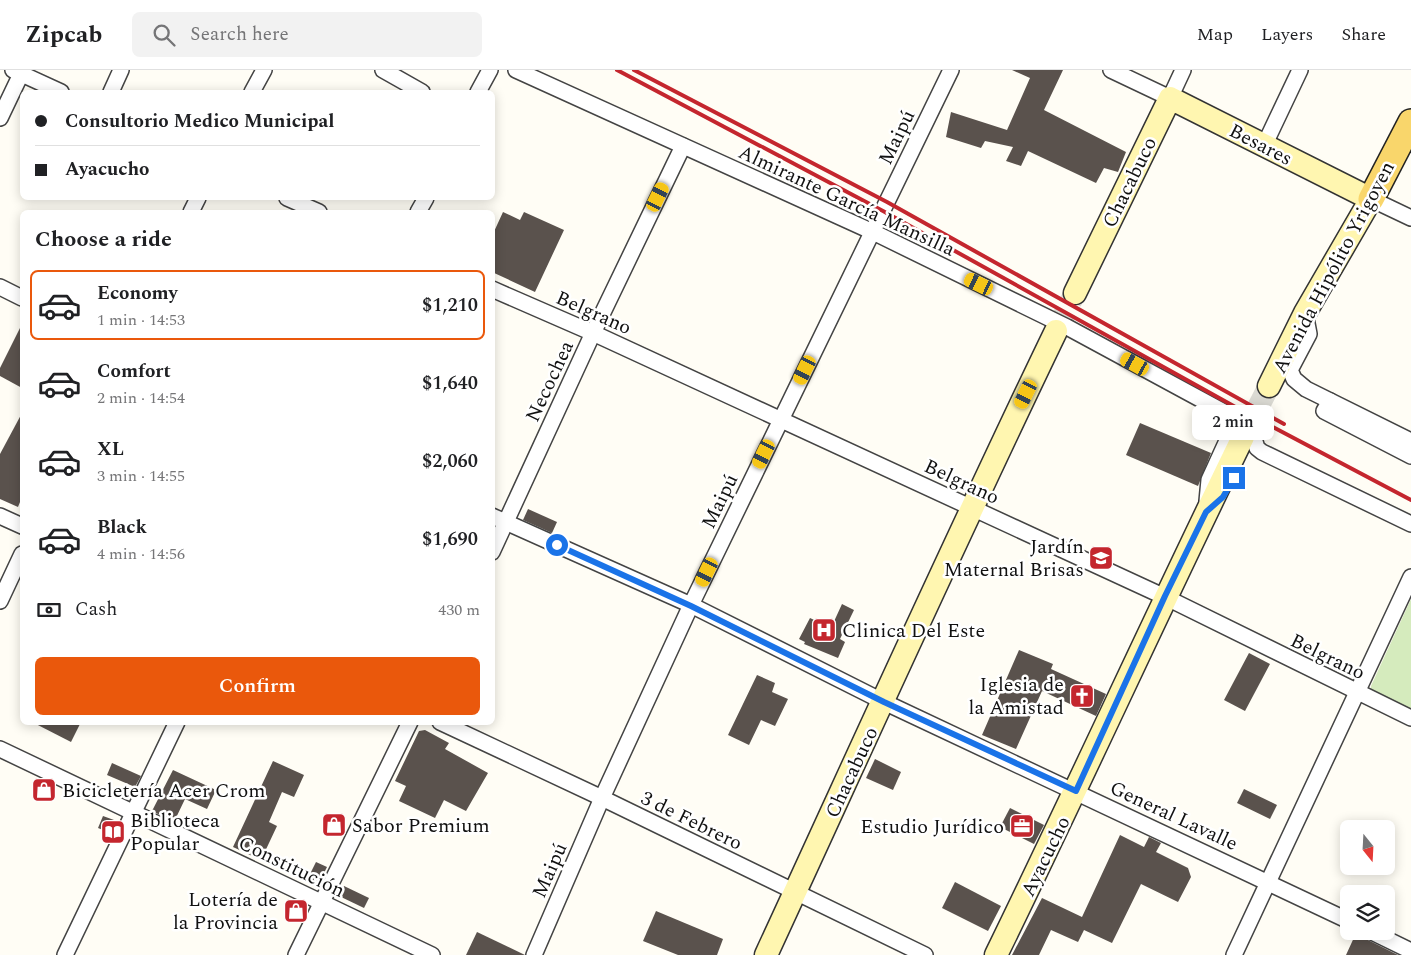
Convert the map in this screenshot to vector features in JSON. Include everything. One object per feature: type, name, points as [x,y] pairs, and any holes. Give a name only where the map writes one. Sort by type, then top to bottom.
[{"type":"main road","name":"Avenida Hipólito Yrigoyen","points":[[1371,199],[1411,122]]},
{"type":"street","points":[[112,90],[121,70]]},
{"type":"street","points":[[253,90],[264,70]]},
{"type":"street","points":[[383,70],[418,90]]},
{"type":"street","points":[[479,90],[490,70]]},
{"type":"street","name":"Almirante García Mansilla","points":[[516,70],[873,232],[1062,329],[1244,431],[1262,452],[1411,524]]},
{"type":"street","name":"Maipú","points":[[534,955],[602,798],[691,606],[951,70]]},
{"type":"street","name":"Besares","points":[[1111,70],[1411,218]]},
{"type":"street","name":"Chacabuco","points":[[1075,293],[1183,70]]},
{"type":"street","points":[[1264,146],[1300,70]]},
{"type":"street","points":[[0,118],[17,72],[57,90]]},
{"type":"street","name":"Necochea","points":[[495,538],[499,520],[593,333],[682,146]]},
{"type":"street","name":"Avenida Hipólito Yrigoyen","points":[[1269,386],[1305,314],[1371,199]]},
{"type":"street","points":[[292,200],[314,210]]},
{"type":"street","points":[[0,287],[20,297]]},
{"type":"street","name":"Belgrano","points":[[495,290],[593,333],[1165,596],[1411,718]]},
{"type":"street","points":[[1305,314],[1309,334],[1290,370],[1294,379],[1306,389],[1411,441]]},
{"type":"street","name":"Chacabuco","points":[[766,955],[884,702],[971,507],[1011,425],[1062,329]]},
{"type":"street","points":[[1330,401],[1324,411],[1411,456]]},
{"type":"street","name":"Ayacucho","points":[[996,955],[1076,791],[1165,596],[1244,431]]},
{"type":"street","points":[[0,516],[20,525]]},
{"type":"street","name":"General Lavalle","points":[[499,520],[691,606],[884,702],[1340,917]]},
{"type":"street","points":[[0,600],[20,558]]},
{"type":"street","points":[[1234,955],[1270,883],[1411,577]]},
{"type":"street","points":[[65,955],[177,725]]},
{"type":"street","points":[[296,955],[409,725]]},
{"type":"street","name":"3 de Febrero","points":[[446,725],[602,798],[925,955]]},
{"type":"street","name":"Constitución","points":[[0,749],[432,955]]},
{"type":"street","points":[[1388,940],[1411,951]]},
{"type":"green space","points":[[1411,599],[1411,714],[1371,693],[1371,686]]},
{"type":"building","points":[[1012,70],[1063,70],[1044,110],[1126,152],[1118,172],[1104,168],[1096,183],[1028,151],[1021,166],[1006,161],[1013,147],[985,141],[981,148],[946,137],[951,112],[1007,130],[1030,78]]},
{"type":"building","points":[[503,212],[520,220],[524,212],[564,230],[535,292],[495,273],[495,229]]},
{"type":"building","points":[[20,328],[20,387],[0,376],[0,368]]},
{"type":"building","points":[[20,417],[20,502],[18,507],[0,499],[0,454]]},
{"type":"building","points":[[1140,423],[1211,453],[1198,486],[1126,455]]},
{"type":"building","points":[[528,509],[557,522],[552,533],[523,520]]},
{"type":"building","name":"Clinica Del Este","points":[[842,604],[854,610],[840,639],[845,642],[838,658],[804,644],[805,642],[799,639],[810,618],[831,628]]},
{"type":"building","points":[[1019,650],[1053,664],[1051,669],[1106,694],[1096,716],[1042,691],[1016,749],[982,735]]},
{"type":"building","points":[[1249,653],[1270,664],[1245,711],[1224,700]]},
{"type":"building","points":[[757,675],[775,683],[772,692],[788,699],[775,726],[761,720],[749,745],[728,735]]},
{"type":"building","points":[[38,725],[80,725],[71,742]]},
{"type":"building","points":[[425,730],[449,743],[445,749],[488,773],[466,811],[444,800],[435,818],[399,801],[406,786],[395,781],[419,731]]},
{"type":"building","points":[[875,759],[901,772],[893,790],[866,778]]},
{"type":"building","points":[[273,761],[304,775],[294,797],[282,792],[269,822],[277,826],[261,860],[233,847]]},
{"type":"building","points":[[112,763],[141,776],[135,787],[107,775]]},
{"type":"building","points":[[173,770],[216,790],[207,809],[185,799],[174,822],[152,811]]},
{"type":"building","points":[[1244,789],[1277,805],[1270,819],[1237,803]]},
{"type":"building","name":"Estudio Jurídico","points":[[1010,808],[1044,825],[1034,844],[1000,827]]},
{"type":"building","points":[[103,816],[114,820],[117,826],[113,834],[98,828]]},
{"type":"building","name":"Sabor Premium","points":[[331,816],[343,822],[337,835],[325,828]]},
{"type":"building","points":[[1120,835],[1144,847],[1149,837],[1161,843],[1156,852],[1188,868],[1191,877],[1178,902],[1141,884],[1112,943],[1084,930],[1078,942],[1051,930],[1039,955],[1012,955],[1042,898],[1082,917]]},
{"type":"building","points":[[316,862],[327,867],[318,885],[307,880]]},
{"type":"building","points":[[955,882],[1001,906],[988,931],[942,908]]},
{"type":"building","points":[[344,886],[369,898],[364,908],[339,896]]},
{"type":"building","name":"Lotería de la Provincia","points":[[292,903],[304,908],[305,914],[302,921],[286,915]]},
{"type":"building","points":[[656,911],[723,939],[717,955],[678,955],[643,941]]},
{"type":"building","points":[[477,932],[525,955],[466,955]]},
{"type":"building","points":[[1353,940],[1368,940],[1398,955],[1346,955]]},
{"type":"tunnel","points":[[1056,331],[1075,293]]},
{"type":"tunnel","points":[[1243,437],[1269,386]]},
{"type":"railway","points":[[617,70],[883,211],[1239,409],[1411,500]]},
{"type":"railway","points":[[634,70],[887,202],[1284,424]]},
{"type":"place","name":"Jardín Maternal Brisas","points":[[1101,558]]},
{"type":"place","name":"Clinica Del Este","points":[[824,630]]},
{"type":"place","name":"Iglesia de la Amistad","points":[[1082,696]]},
{"type":"place","name":"Bicicletería Acer Crom","points":[[44,790]]},
{"type":"place","name":"Sabor Premium","points":[[334,825]]},
{"type":"place","name":"Estudio Jurídico","points":[[1022,826]]},
{"type":"place","name":"Biblioteca Popular","points":[[113,832]]},
{"type":"place","name":"Lotería de la Provincia","points":[[296,911]]},
{"type":"route","points":[[557,545],[691,606],[884,702],[1076,791],[1165,596],[1206,512],[1223,497],[1234,478]]}]
